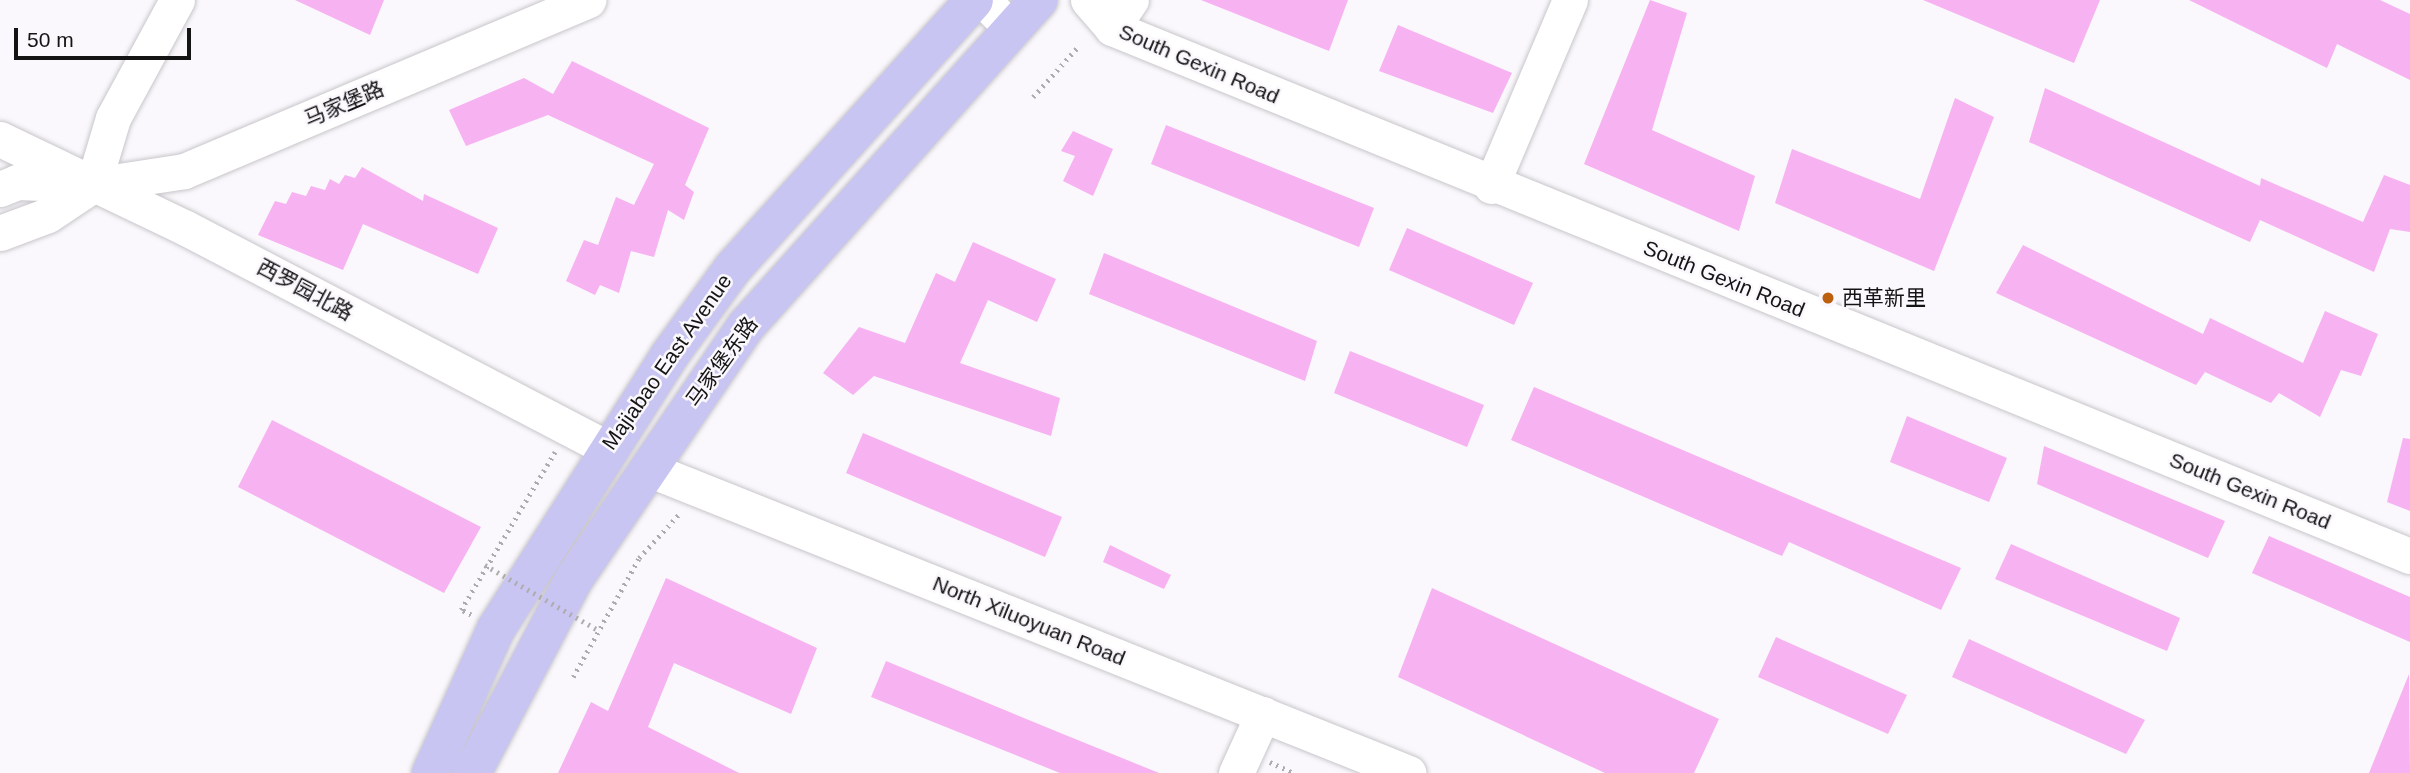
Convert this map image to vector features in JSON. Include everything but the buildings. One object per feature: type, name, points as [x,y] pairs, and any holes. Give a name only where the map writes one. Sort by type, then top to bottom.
[{"type":"main road","name":"Majiabao East Avenue","points":[[431,773],[496,629],[606,448],[733,268],[974,0]]},
{"type":"main road","name":"马家堡东路","points":[[472,773],[574,579],[746,326],[1039,0]]},
{"type":"street","points":[[93,185],[113,118],[177,0]]},
{"type":"street","name":"马家堡路","points":[[0,189],[17,183],[93,185],[184,171],[588,0]]},
{"type":"street","points":[[983,0],[1013,30]]},
{"type":"street","name":"South Gexin Road","points":[[1088,0],[1112,28],[1492,186],[2410,556]]},
{"type":"street","points":[[1112,28],[1131,0]]},
{"type":"street","points":[[1492,186],[1570,0]]},
{"type":"street","name":"西罗园北路","points":[[0,139],[606,448]]},
{"type":"street","name":"马家堡路","points":[[0,233],[48,215],[93,185]]},
{"type":"street","name":"North Xiluoyuan Road","points":[[648,469],[1409,773]]},
{"type":"street","points":[[1236,773],[1263,714]]},
{"type":"path","points":[[1033,97],[1077,48]]},
{"type":"path","points":[[461,610],[530,489],[571,430]]},
{"type":"path","points":[[573,677],[639,558],[702,490]]},
{"type":"path","points":[[485,565],[598,630]]},
{"type":"place","name":"西革新里","points":[[1828,298]]}]
